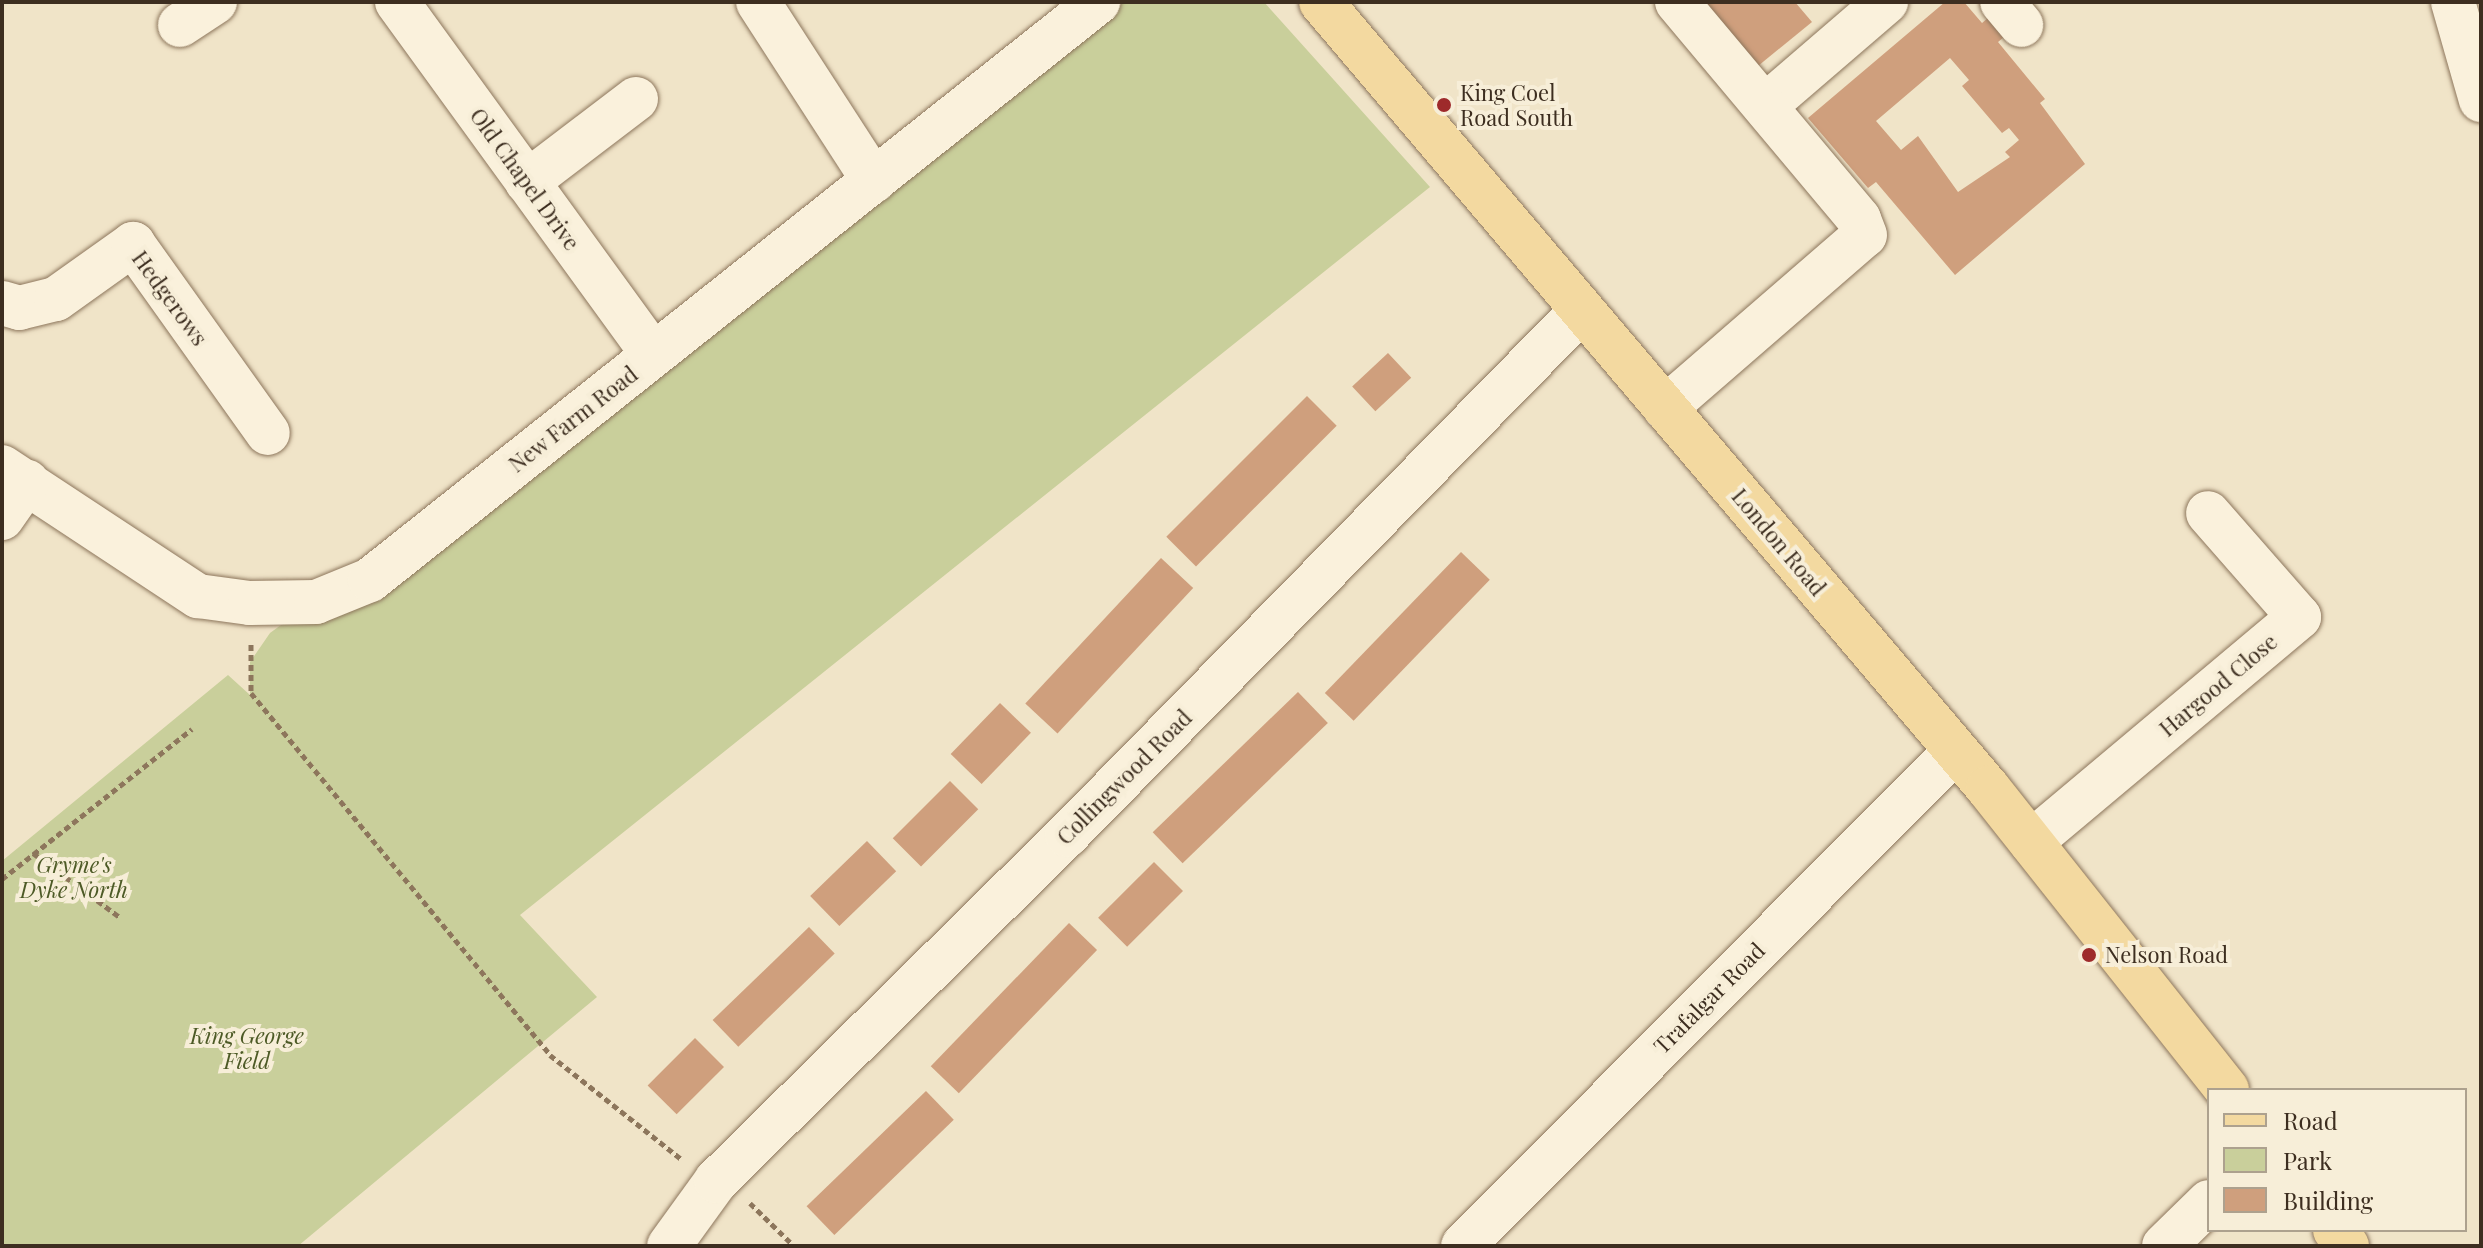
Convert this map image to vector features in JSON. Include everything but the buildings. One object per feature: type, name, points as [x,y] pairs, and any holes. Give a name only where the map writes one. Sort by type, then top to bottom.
[{"type":"main road","name":"London Road","points":[[1321,2],[1956,750],[2225,1088]]},
{"type":"street","name":"Old Chapel Drive","points":[[397,2],[653,355]]},
{"type":"street","points":[[758,2],[874,181]]},
{"type":"street","name":"New Farm Road","points":[[14,474],[198,596],[250,603],[316,602],[370,580],[1098,2]]},
{"type":"street","points":[[1665,408],[1865,235],[1859,219],[1677,2]]},
{"type":"street","points":[[1765,106],[1886,2]]},
{"type":"street","points":[[2453,2],[2481,100]]},
{"type":"street","points":[[527,182],[636,99]]},
{"type":"street","name":"Hedgerows","points":[[2,303],[19,308],[56,299],[133,244],[268,433]]},
{"type":"street","name":"Collingwood Road","points":[[669,1246],[716,1181],[1067,835],[1582,310]]},
{"type":"street","points":[[2,518],[14,474]]},
{"type":"street","name":"Hargood Close","points":[[2031,842],[2299,617],[2208,513]]},
{"type":"street","name":"Trafalgar Road","points":[[1463,1246],[1956,750]]},
{"type":"street","points":[[2164,1246],[2207,1204]]},
{"type":"path","points":[[250,603],[251,693],[550,1055],[672,1153],[752,1204],[794,1246]]},
{"type":"path","points":[[2,879],[192,729]]},
{"type":"path","points":[[33,853],[121,918]]},
{"type":"green space","name":"King George Field","points":[[1124,2],[1264,2],[1430,187],[520,915],[597,997],[298,1246],[2,1246],[2,861],[228,675],[250,695],[250,662],[270,633],[653,355]]},
{"type":"place","name":"King Coel Road South","points":[[1444,105]]},
{"type":"place","name":"Nelson Road","points":[[2089,955]]},
{"type":"park label","name":"Gryme's Dyke North","points":[[74,876]]}]
